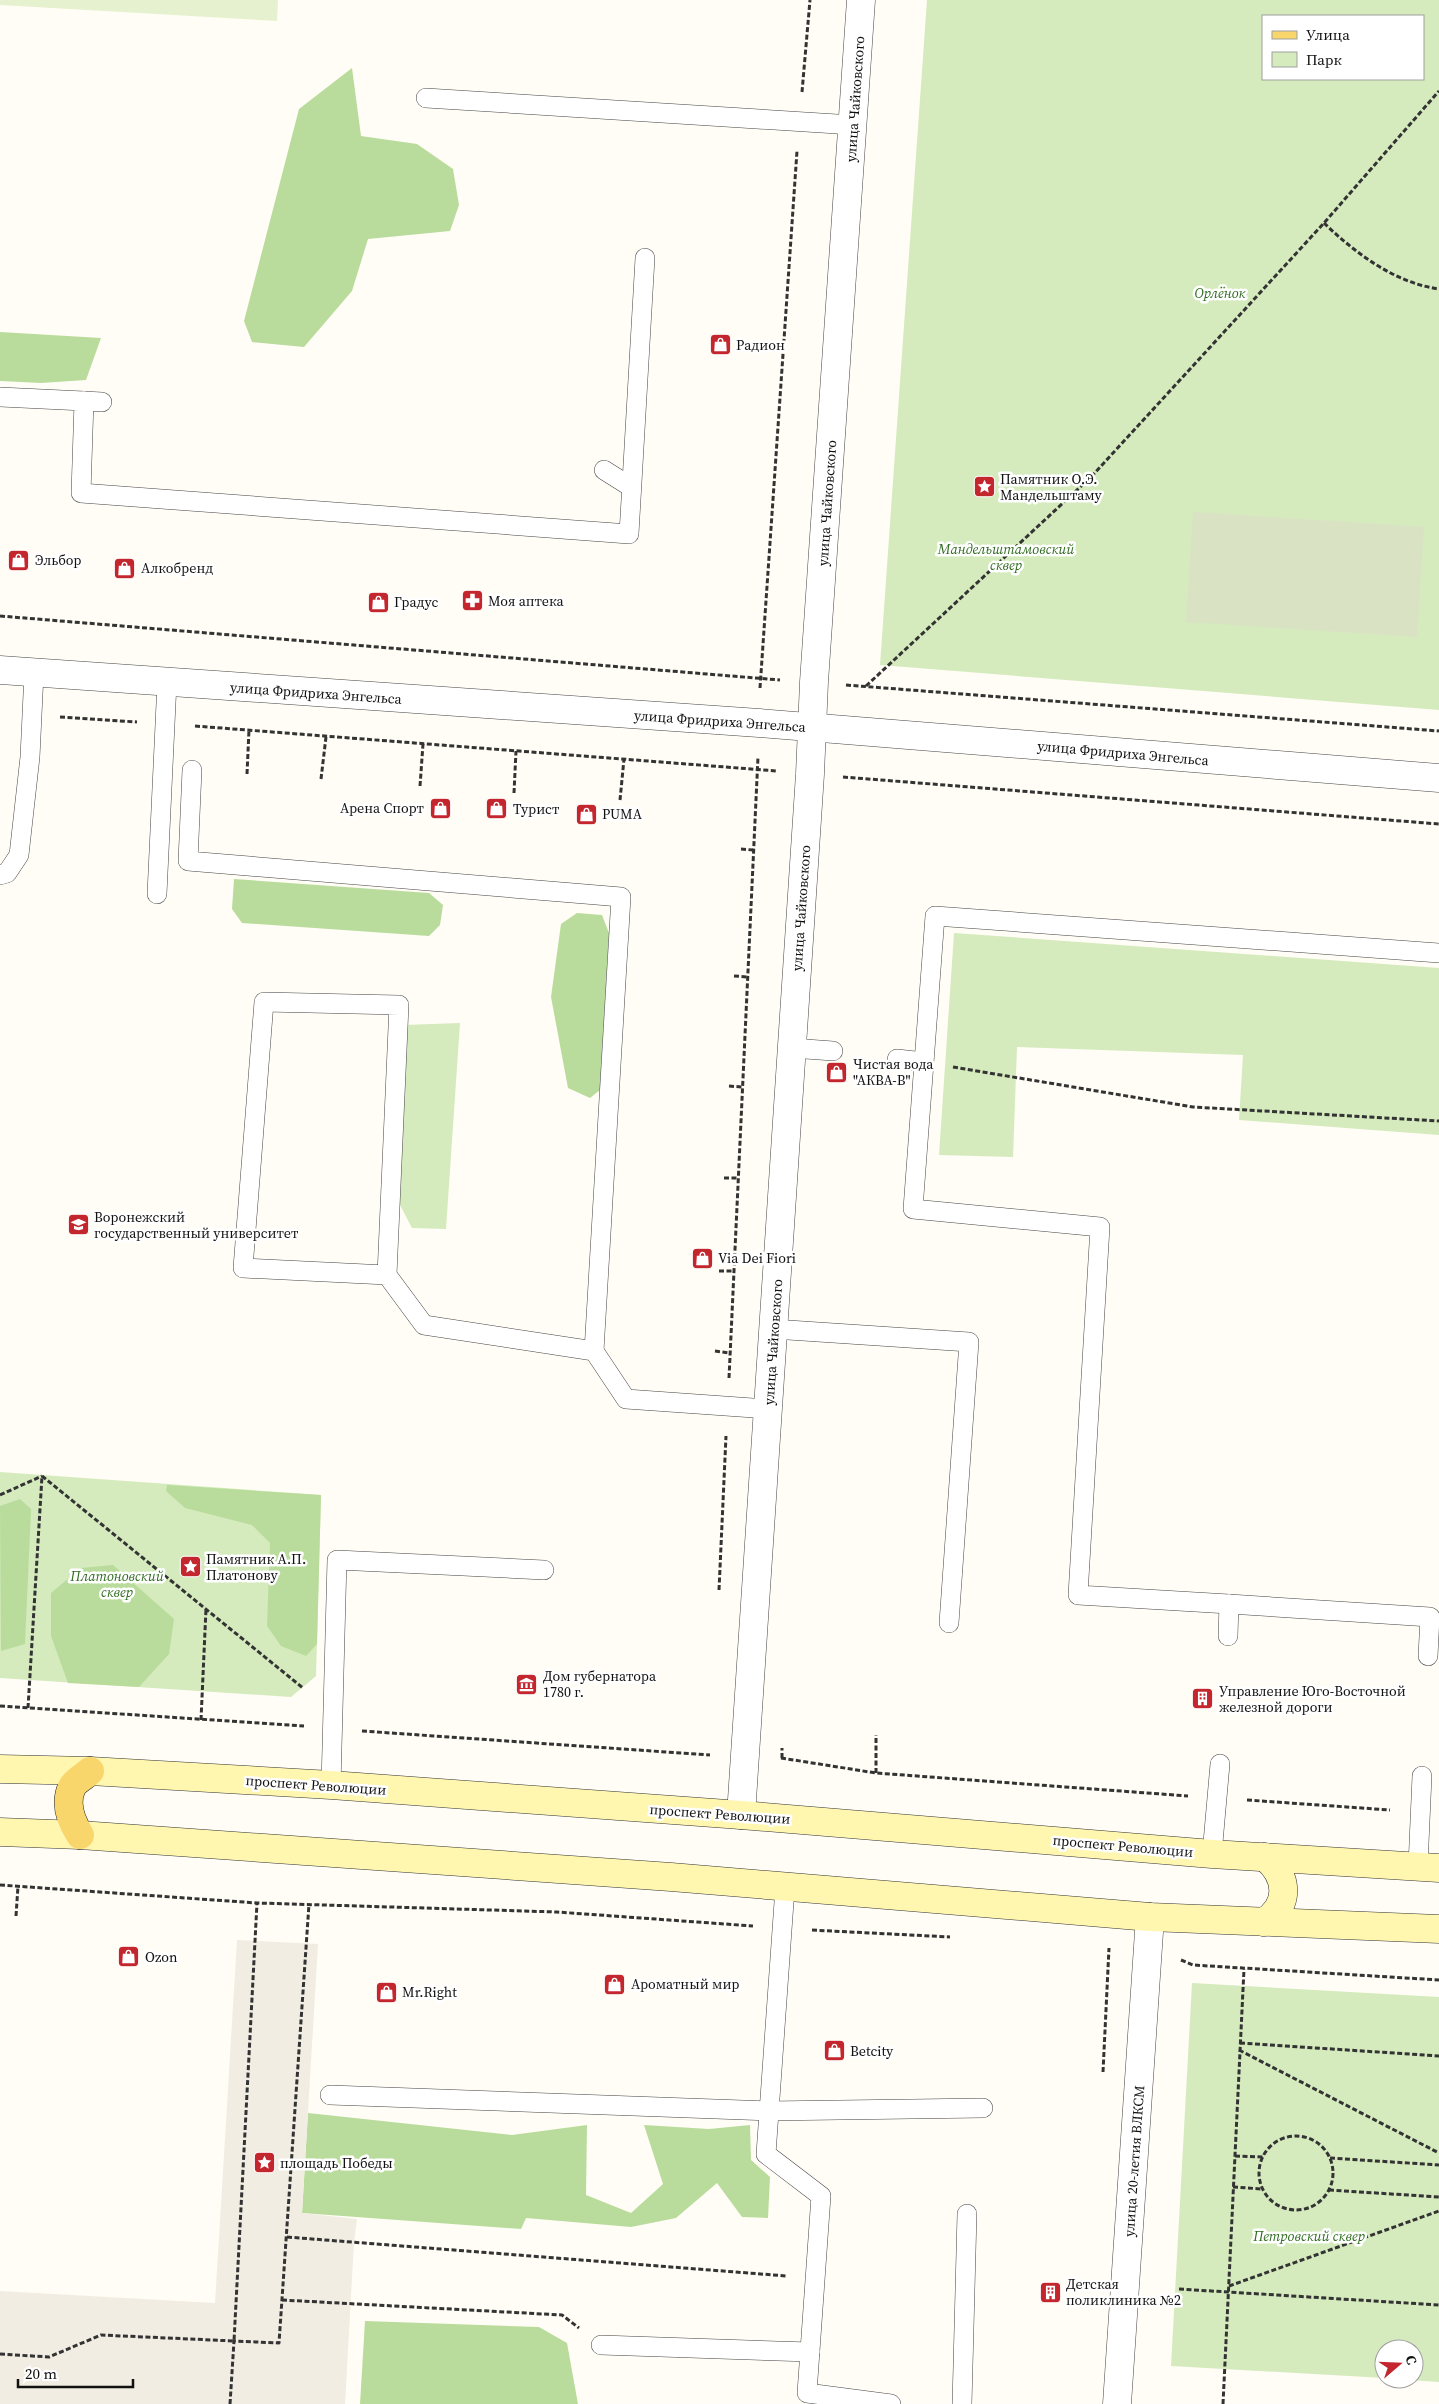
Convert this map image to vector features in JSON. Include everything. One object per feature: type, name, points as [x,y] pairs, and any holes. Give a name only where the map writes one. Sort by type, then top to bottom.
[{"type":"main road","name":"проспект Революции","points":[[0,1769],[90,1771],[331,1785],[742,1815],[1212,1854],[1428,1867]]},
{"type":"main road","points":[[80,1835],[72,1822],[68,1804],[73,1786],[90,1771]]},
{"type":"main road","points":[[0,1832],[80,1835],[671,1877],[1150,1917],[1439,1929]]},
{"type":"main road","points":[[1264,1922],[1276,1914],[1282,1900],[1283,1887],[1283,1880],[1276,1866],[1265,1857]]},
{"type":"street","name":"улица Чайковского","points":[[742,1815],[813,728],[815,672],[861,0]]},
{"type":"street","name":"улица Фридриха Энгельса","points":[[0,670],[759,723],[1439,778]]},
{"type":"street","name":"улица 20-летия ВЛКСМ","points":[[1118,2404],[1150,1917]]},
{"type":"lane","points":[[426,98],[853,124]]},
{"type":"lane","points":[[0,397],[93,401],[81,493],[629,534],[645,258]]},
{"type":"lane","points":[[604,470],[631,488]]},
{"type":"lane","points":[[0,875],[7,873],[19,855],[30,758],[34,673]]},
{"type":"lane","points":[[157,894],[167,682]]},
{"type":"lane","points":[[192,770],[188,861],[621,897],[594,1351],[626,1398],[768,1409]]},
{"type":"lane","points":[[1428,1656],[1430,1617],[1078,1595],[1100,1227],[912,1209],[935,916],[1439,953]]},
{"type":"lane","points":[[387,1275],[243,1268],[264,1002],[399,1005],[387,1275],[424,1325],[594,1351]]},
{"type":"lane","points":[[792,1048],[833,1051]]},
{"type":"lane","points":[[897,1059],[924,1062]]},
{"type":"lane","points":[[773,1329],[969,1342],[949,1623]]},
{"type":"lane","points":[[331,1785],[336,1560],[544,1570]]},
{"type":"lane","points":[[1228,1636],[1230,1604]]},
{"type":"lane","points":[[1212,1854],[1220,1764]]},
{"type":"lane","points":[[1422,1776],[1428,1867]]},
{"type":"lane","points":[[785,1888],[766,2154],[820,2196],[807,2393],[891,2404]]},
{"type":"lane","points":[[330,2095],[768,2111],[983,2108]]},
{"type":"lane","points":[[962,2404],[967,2214]]},
{"type":"lane","points":[[602,2345],[810,2352]]},
{"type":"path","points":[[719,1596],[761,678],[799,122],[810,0]]},
{"type":"path","points":[[866,686],[1091,477],[1324,223],[1439,91]]},
{"type":"path","points":[[1324,223],[1343,242],[1398,278],[1439,290]]},
{"type":"path","points":[[0,616],[761,678]]},
{"type":"path","points":[[841,684],[1439,731]]},
{"type":"path","points":[[32,714],[757,769],[1439,824]]},
{"type":"path","points":[[247,774],[248,730]]},
{"type":"path","points":[[321,779],[326,737]]},
{"type":"path","points":[[420,786],[422,744]]},
{"type":"path","points":[[514,793],[516,751]]},
{"type":"path","points":[[620,800],[624,760]]},
{"type":"path","points":[[741,849],[753,850]]},
{"type":"path","points":[[734,976],[748,977]]},
{"type":"path","points":[[924,1062],[1193,1107],[1439,1120]]},
{"type":"path","points":[[728,1086],[742,1086]]},
{"type":"path","points":[[724,1178],[738,1178]]},
{"type":"path","points":[[719,1271],[733,1271]]},
{"type":"path","points":[[715,1351],[730,1352]]},
{"type":"path","points":[[0,1495],[42,1476]]},
{"type":"path","points":[[42,1476],[333,1712],[362,1730]]},
{"type":"path","points":[[0,1706],[28,1708],[42,1476]]},
{"type":"path","points":[[201,1720],[206,1609]]},
{"type":"path","points":[[876,1735],[876,1773]]},
{"type":"path","points":[[712,1746],[712,1755]]},
{"type":"path","points":[[0,1885],[257,1903],[557,1912],[781,1929],[960,1938]]},
{"type":"path","points":[[16,1916],[18,1886]]},
{"type":"path","points":[[230,2404],[257,1903]]},
{"type":"path","points":[[0,2354],[49,2357],[101,2335],[279,2343],[309,1904]]},
{"type":"path","points":[[1148,1947],[1193,1965],[1439,1980]]},
{"type":"path","points":[[1223,2404],[1244,1969]]},
{"type":"path","points":[[1240,2043],[1439,2056]]},
{"type":"path","points":[[1239,2050],[1439,2153]]},
{"type":"path","points":[[1297,2136],[1317,2142],[1330,2158],[1333,2180],[1329,2190],[1315,2205],[1295,2210],[1276,2204],[1262,2189],[1259,2173],[1263,2157],[1276,2141],[1286,2137],[1297,2136]]},
{"type":"path","points":[[1234,2156],[1263,2157]]},
{"type":"path","points":[[1330,2158],[1439,2165]]},
{"type":"path","points":[[1233,2187],[1262,2189]]},
{"type":"path","points":[[1329,2190],[1439,2197]]},
{"type":"path","points":[[1229,2286],[1439,2211]]},
{"type":"path","points":[[287,2237],[815,2278]]},
{"type":"path","points":[[1178,2289],[1439,2305]]},
{"type":"path","points":[[282,2300],[562,2314],[602,2345]]},
{"type":"green space","points":[[0,0],[278,0],[277,21],[0,5]]},
{"type":"green space","name":"Орлёнок","points":[[927,0],[1439,0],[1439,710],[880,665]]},
{"type":"green space","points":[[352,68],[361,136],[417,144],[453,169],[459,205],[450,231],[368,239],[352,291],[304,347],[252,342],[244,321],[299,109]]},
{"type":"green space","points":[[0,332],[101,338],[86,380],[41,383],[0,381]]},
{"type":"green space","points":[[1193,512],[1424,527],[1417,637],[1186,622]]},
{"type":"green space","points":[[234,879],[429,893],[443,905],[440,925],[429,936],[242,923],[232,909]]},
{"type":"green space","points":[[577,913],[602,915],[609,933],[600,1090],[590,1098],[568,1088],[551,997],[561,924]]},
{"type":"green space","points":[[954,933],[1439,968],[1439,1135],[1239,1120],[1243,1055],[1017,1047],[1013,1157],[939,1155]]},
{"type":"green space","points":[[460,1023],[446,1229],[412,1228],[398,1201],[404,1025]]},
{"type":"green space","name":"Платоновский сквер","points":[[0,1472],[321,1495],[316,1676],[291,1697],[0,1678]]},
{"type":"green space","points":[[167,1485],[321,1495],[317,1644],[306,1656],[281,1646],[267,1626],[270,1543],[252,1525],[185,1508],[166,1491]]},
{"type":"green space","points":[[20,1499],[31,1509],[25,1644],[1,1651],[0,1506]]},
{"type":"green space","points":[[113,1565],[174,1619],[169,1654],[139,1687],[68,1683],[51,1636],[51,1593],[81,1568]]},
{"type":"green space","name":"Петровский сквер","points":[[1192,1983],[1439,1997],[1439,2382],[1424,2381],[1424,2339],[1374,2339],[1374,2377],[1171,2366]]},
{"type":"green space","points":[[308,2113],[512,2135],[587,2125],[586,2195],[631,2213],[663,2184],[644,2125],[709,2129],[750,2125],[751,2160],[770,2177],[768,2218],[742,2217],[717,2183],[676,2218],[631,2227],[526,2218],[521,2229],[302,2213]]},
{"type":"green space","points":[[365,2321],[539,2327],[567,2343],[578,2404],[360,2404]]},
{"type":"shaded area","name":"площадь Победы","points":[[237,1940],[318,1944],[302,2213],[357,2219],[354,2242],[345,2404],[0,2404],[0,2291],[215,2303]]},
{"type":"place","name":"Радион","points":[[720,345]]},
{"type":"place","name":"Памятник О.Э. Мандельштаму","points":[[984,487]]},
{"type":"place","name":"Эльбор","points":[[19,560]]},
{"type":"place","name":"Алкобренд","points":[[125,568]]},
{"type":"place","name":"Моя аптека","points":[[472,601]]},
{"type":"place","name":"Градус","points":[[378,602]]},
{"type":"place","name":"Арена Спорт","points":[[440,808]]},
{"type":"place","name":"Турист","points":[[497,809]]},
{"type":"place","name":"PUMA","points":[[586,814]]},
{"type":"place","name":"Чистая вода \"АКВА-В\"","points":[[837,1072]]},
{"type":"place","name":"Воронежский государственный университет","points":[[78,1225]]},
{"type":"place","name":"Via Dei Fiori","points":[[702,1258]]},
{"type":"place","name":"Памятник А.П. Платонову","points":[[190,1567]]},
{"type":"place","name":"Дом губернатора 1780 г.","points":[[527,1684]]},
{"type":"place","name":"Управление Юго-Восточной железной дороги","points":[[1203,1699]]},
{"type":"place","name":"Ozon","points":[[129,1957]]},
{"type":"place","name":"Ароматный мир","points":[[615,1984]]},
{"type":"place","name":"Mr.Right","points":[[386,1992]]},
{"type":"place","name":"Betcity","points":[[834,2051]]},
{"type":"place","name":"площадь Победы","points":[[264,2163]]},
{"type":"place","name":"Детская поликлиника №2","points":[[1050,2292]]},
{"type":"park label","name":"Мандельштамовский сквер","points":[[1006,558]]}]
